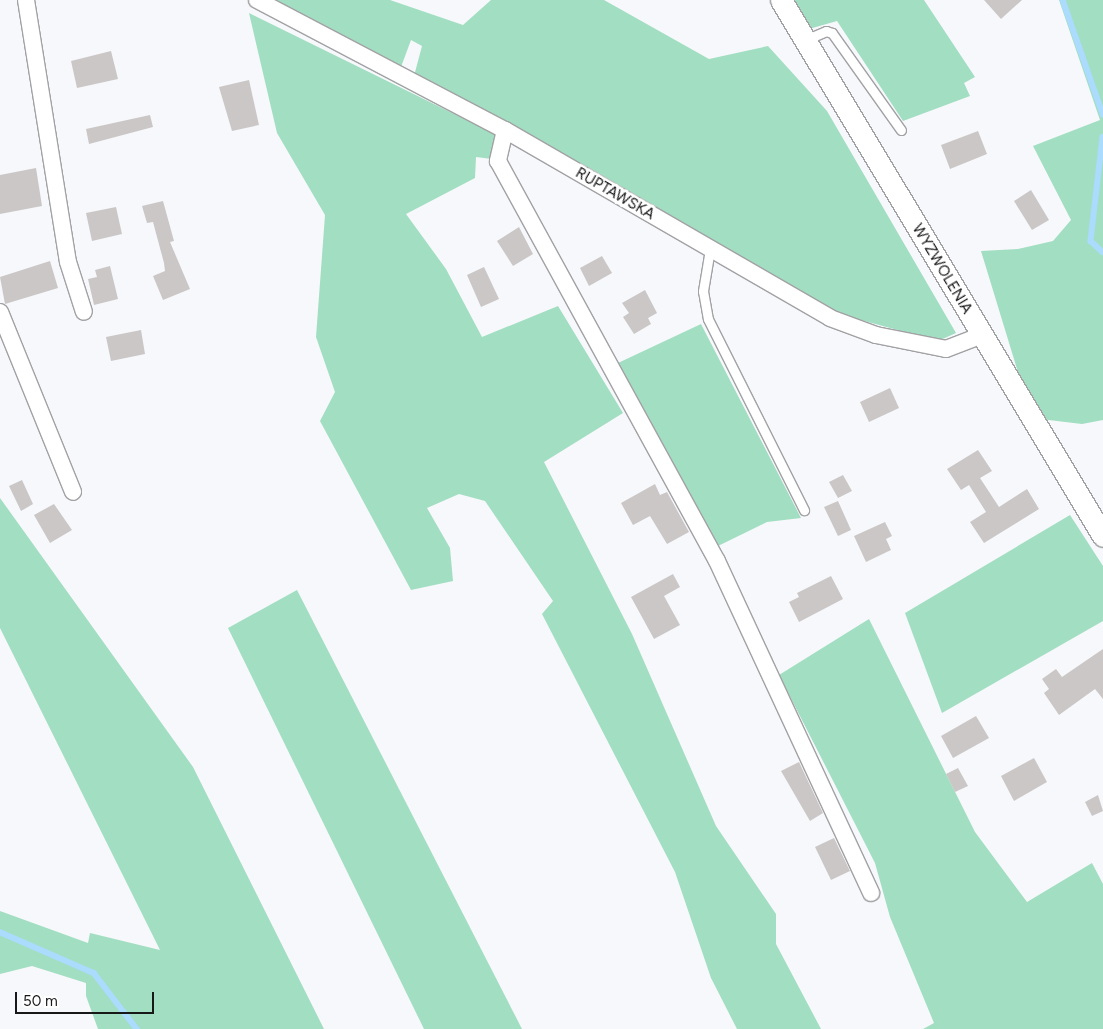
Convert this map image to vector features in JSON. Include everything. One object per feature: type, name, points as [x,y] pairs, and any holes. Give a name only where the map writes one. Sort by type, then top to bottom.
[{"type":"street","points":[[26,0],[68,262],[84,312]]},
{"type":"street","name":"RUPTAWSKA","points":[[257,0],[505,130],[830,318],[865,332],[946,350],[982,335]]},
{"type":"street","name":"WYZWOLENIA","points":[[781,0],[1103,536]]},
{"type":"street","points":[[505,130],[498,161],[717,561],[872,892]]},
{"type":"street","points":[[0,312],[73,492]]},
{"type":"lane","points":[[805,40],[826,31],[832,33],[901,130]]},
{"type":"lane","points":[[710,249],[703,292],[708,319],[804,510]]},
{"type":"green space","points":[[273,0],[390,0],[463,25],[491,0],[604,0],[709,59],[768,46],[827,111],[956,333],[938,341],[835,313],[414,76],[422,46],[411,40],[401,67]]},
{"type":"green space","points":[[792,0],[924,0],[975,77],[964,83],[970,96],[903,121],[837,21],[809,29]]},
{"type":"green space","points":[[1059,0],[1103,0],[1103,420],[1082,424],[1032,418],[981,251],[1018,249],[1053,241],[1071,220],[1033,146],[1100,120]]},
{"type":"green space","points":[[249,13],[495,134],[492,159],[476,157],[475,178],[406,214],[446,269],[482,337],[558,306],[623,413],[544,462],[632,634],[716,826],[776,914],[776,944],[821,1029],[737,1029],[711,978],[675,872],[542,614],[553,601],[485,501],[459,494],[427,508],[450,548],[453,581],[411,590],[320,421],[335,392],[316,337],[325,215],[277,133]]},
{"type":"green space","points":[[701,324],[801,518],[767,522],[718,546],[618,363]]},
{"type":"green space","points":[[0,498],[193,767],[324,1029],[98,1029],[86,996],[86,983],[32,966],[0,974],[0,911],[88,943],[90,933],[160,950],[0,628]]},
{"type":"green space","points":[[1070,515],[1103,566],[1103,621],[942,713],[905,613]]},
{"type":"green space","points":[[297,590],[522,1029],[424,1029],[228,628]]},
{"type":"green space","points":[[869,619],[975,832],[1027,902],[1092,863],[1103,884],[1103,1029],[923,1029],[934,1023],[890,917],[875,863],[779,675]]},
{"type":"building","points":[[984,0],[1022,0],[1001,19]]},
{"type":"building","points":[[111,51],[118,79],[77,88],[71,61]]},
{"type":"building","points":[[249,80],[259,125],[232,131],[219,87]]},
{"type":"building","points":[[150,115],[153,127],[89,144],[86,129]]},
{"type":"building","points":[[978,131],[987,154],[950,169],[941,145]]},
{"type":"building","points":[[36,168],[42,206],[0,214],[0,175]]},
{"type":"building","points":[[1031,190],[1049,220],[1032,230],[1014,201]]},
{"type":"building","points":[[163,201],[174,241],[170,242],[190,289],[163,300],[153,276],[165,271],[164,263],[153,222],[147,223],[142,206]]},
{"type":"building","points":[[116,207],[122,234],[92,241],[86,213]]},
{"type":"building","points":[[519,227],[533,254],[513,266],[497,241]]},
{"type":"building","points":[[602,256],[612,273],[589,286],[580,268]]},
{"type":"building","points":[[50,261],[58,288],[5,304],[0,277]]},
{"type":"building","points":[[110,266],[118,299],[94,305],[88,279],[97,277],[95,270]]},
{"type":"building","points":[[484,267],[499,299],[481,307],[467,275]]},
{"type":"building","points":[[645,290],[657,313],[648,318],[651,324],[634,334],[623,317],[629,313],[622,303]]},
{"type":"building","points":[[141,330],[145,354],[111,361],[106,337]]},
{"type":"building","points":[[890,388],[899,408],[869,422],[860,402]]},
{"type":"building","points":[[978,450],[992,471],[980,478],[999,507],[1027,489],[1039,509],[984,543],[970,522],[986,512],[969,485],[961,490],[947,469]]},
{"type":"building","points":[[843,475],[852,491],[838,498],[829,482]]},
{"type":"building","points":[[22,480],[33,504],[21,511],[9,486]]},
{"type":"building","points":[[655,484],[660,495],[667,492],[689,532],[667,544],[650,516],[633,525],[621,503]]},
{"type":"building","points":[[838,501],[851,530],[838,536],[824,507]]},
{"type":"building","points":[[54,504],[72,530],[50,543],[34,515]]},
{"type":"building","points":[[885,522],[892,536],[886,539],[891,550],[866,562],[854,536]]},
{"type":"building","points":[[673,574],[680,587],[664,596],[680,625],[654,639],[631,597]]},
{"type":"building","points":[[831,576],[843,599],[799,622],[789,602],[799,597],[797,593]]},
{"type":"building","points":[[1103,649],[1103,699],[1095,689],[1059,715],[1044,693],[1049,689],[1042,679],[1056,669],[1062,677]]},
{"type":"building","points":[[976,716],[989,738],[953,758],[941,736]]},
{"type":"building","points":[[1034,758],[1047,782],[1014,801],[1001,776]]},
{"type":"building","points":[[799,762],[823,813],[810,821],[781,771]]},
{"type":"building","points":[[958,768],[968,786],[955,792],[946,774]]},
{"type":"building","points":[[1098,795],[1103,811],[1092,816],[1085,802]]},
{"type":"building","points":[[834,838],[850,871],[831,880],[815,847]]},
{"type":"waterway","points":[[1063,0],[1103,114]]},
{"type":"waterway","points":[[1103,137],[1091,241],[1103,252]]},
{"type":"waterway","points":[[0,932],[94,973],[137,1029]]}]
